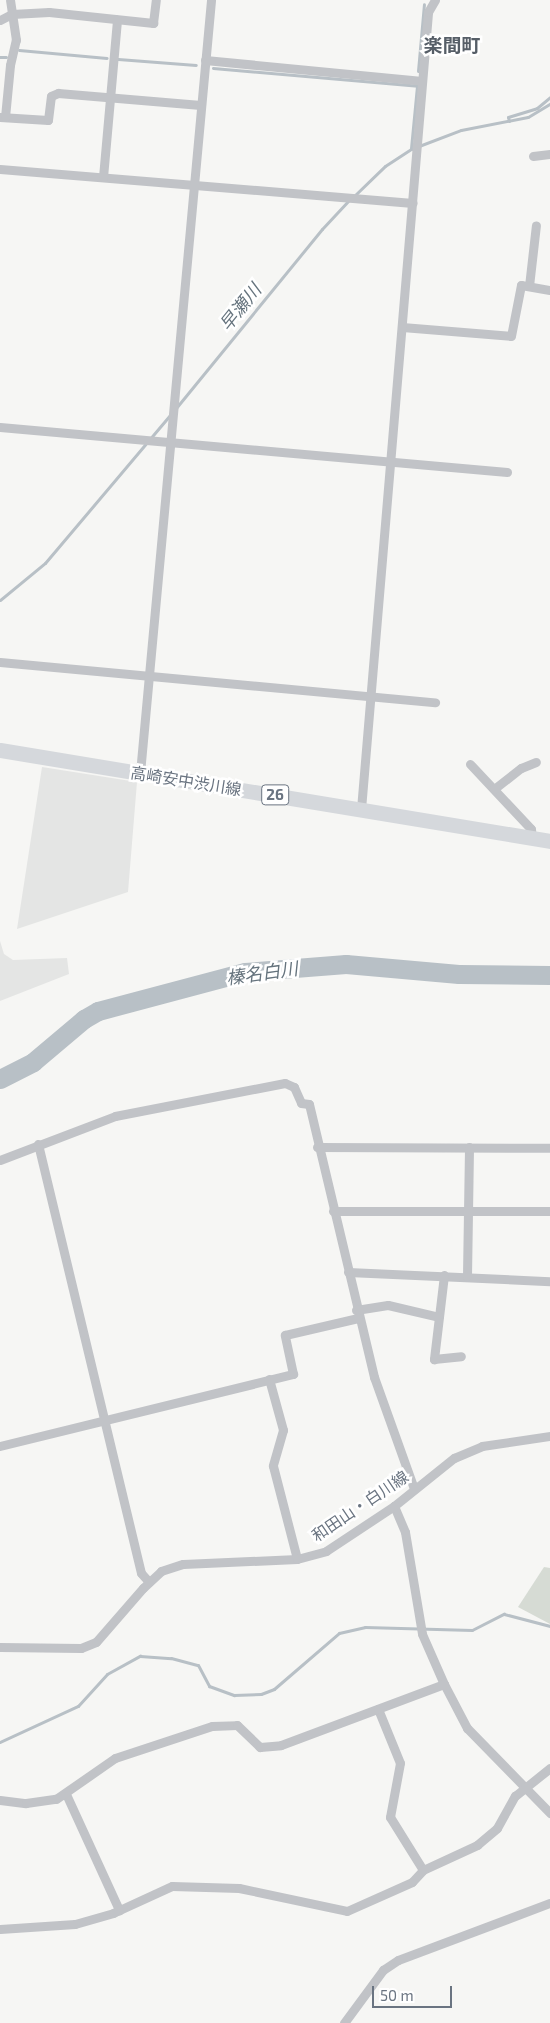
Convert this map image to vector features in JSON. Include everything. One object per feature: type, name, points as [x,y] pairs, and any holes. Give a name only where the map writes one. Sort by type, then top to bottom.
[{"type":"main road","name":"高崎安中渋川線","points":[[0,750],[550,841]]},
{"type":"street","points":[[10,0],[16,40],[11,54],[2,117],[48,120],[54,93],[200,105]]},
{"type":"street","points":[[0,20],[12,14],[50,12],[153,23],[156,0]]},
{"type":"street","points":[[140,773],[166,441],[171,424],[211,0]]},
{"type":"street","points":[[361,809],[428,12],[435,0]]},
{"type":"street","points":[[103,177],[116,20]]},
{"type":"street","points":[[205,60],[422,80]]},
{"type":"street","points":[[533,156],[550,154]]},
{"type":"street","points":[[0,169],[194,184],[339,199],[413,203]]},
{"type":"street","points":[[528,286],[536,225]]},
{"type":"street","points":[[402,327],[511,336],[518,288],[521,285],[550,290]]},
{"type":"street","points":[[0,427],[507,472]]},
{"type":"street","points":[[0,662],[435,702]]},
{"type":"street","points":[[494,789],[521,768],[536,762]]},
{"type":"street","points":[[470,764],[531,829],[532,838]]},
{"type":"street","points":[[0,1160],[115,1116],[285,1083],[294,1087],[301,1103],[309,1104],[317,1146],[374,1378],[414,1489]]},
{"type":"street","points":[[38,1144],[141,1573],[149,1582]]},
{"type":"street","points":[[317,1146],[550,1148]]},
{"type":"street","points":[[467,1276],[469,1147]]},
{"type":"street","points":[[333,1211],[550,1211]]},
{"type":"street","points":[[348,1272],[550,1281]]},
{"type":"street","points":[[444,1275],[434,1359],[461,1356]]},
{"type":"street","points":[[0,1446],[293,1374],[285,1334],[388,1305],[439,1317]]},
{"type":"street","points":[[269,1379],[282,1430],[273,1466],[297,1559]]},
{"type":"street","name":"和田山・白川線","points":[[0,1647],[74,1649],[96,1642],[149,1582],[161,1572],[183,1564],[297,1559],[326,1551],[394,1506],[454,1458],[482,1446],[550,1436]]},
{"type":"street","points":[[394,1506],[405,1532],[422,1634],[444,1684],[467,1728],[550,1813]]},
{"type":"street","points":[[0,1800],[47,1802],[66,1794],[93,1770],[114,1758],[212,1726],[237,1725],[256,1745],[267,1746],[298,1741],[444,1684]]},
{"type":"street","points":[[378,1709],[400,1763],[390,1817],[423,1870]]},
{"type":"street","points":[[0,1929],[64,1926],[119,1910],[172,1886],[239,1888],[347,1911],[412,1882],[423,1870],[459,1855],[488,1836],[515,1796],[550,1768]]},
{"type":"street","points":[[66,1794],[119,1910]]},
{"type":"street","points":[[344,2023],[383,1970],[398,1960],[550,1903]]},
{"type":"shaded area","points":[[42,767],[137,782],[128,892],[17,929]]},
{"type":"shaded area","points":[[0,941],[4,954],[13,960],[67,958],[69,974],[0,1001]]},
{"type":"shaded area","points":[[544,1567],[550,1568],[550,1624],[518,1607]]},
{"type":"waterway","points":[[418,71],[424,4]]},
{"type":"waterway","points":[[19,50],[107,58]]},
{"type":"waterway","points":[[0,57],[6,57]]},
{"type":"waterway","points":[[118,59],[196,65]]},
{"type":"waterway","points":[[213,68],[417,86],[411,148]]},
{"type":"waterway","points":[[509,121],[508,117],[537,108],[550,97]]},
{"type":"waterway","name":"早瀬川","points":[[354,196],[385,166],[411,149],[461,130],[528,117],[550,104]]},
{"type":"waterway","name":"早瀬川","points":[[176,408],[322,229],[349,200]]},
{"type":"waterway","name":"早瀬川","points":[[0,600],[45,563],[170,415]]},
{"type":"waterway","name":"榛名白川","points":[[0,1079],[33,1062],[84,1019],[98,1011],[245,972],[346,964],[459,974],[550,975]]},
{"type":"waterway","points":[[0,1742],[78,1706],[107,1674],[140,1656],[171,1658],[198,1665],[209,1686],[234,1695],[261,1694],[274,1689],[339,1633],[365,1627],[472,1630],[504,1614],[550,1626]]},
{"type":"district","name":"楽間町","points":[[452,45]]}]
